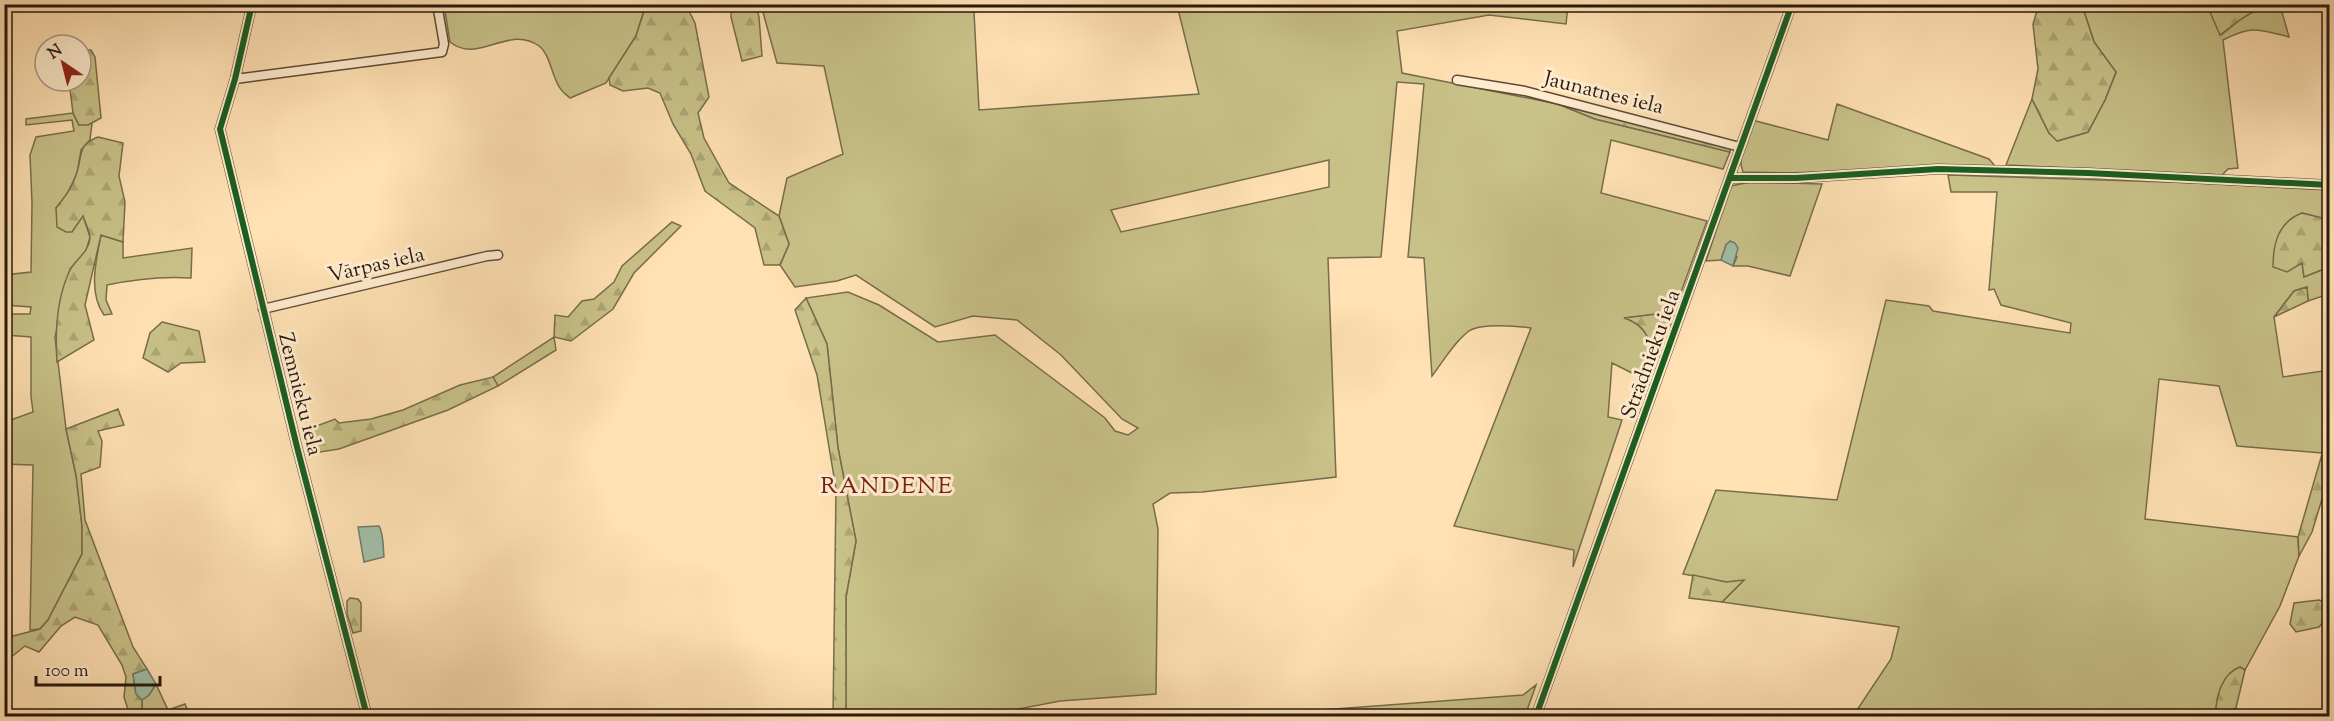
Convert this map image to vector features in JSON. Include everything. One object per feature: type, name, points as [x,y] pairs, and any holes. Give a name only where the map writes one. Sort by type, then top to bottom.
[{"type":"street","name":"Zemnieku iela","points":[[252,4],[235,79],[220,129],[263,309],[367,717]]},
{"type":"street","points":[[235,79],[442,52],[444,44],[437,4]]},
{"type":"street","name":"Strādnieku iela","points":[[1536,715],[1792,4]]},
{"type":"street","name":"Jaunatnes iela","points":[[1456,80],[1525,91],[1740,147]]},
{"type":"street","points":[[1730,178],[1796,178],[1938,169],[2088,172],[2330,185]]},
{"type":"street","name":"Vārpas iela","points":[[263,309],[498,255]]},
{"type":"green space","points":[[646,4],[636,36],[606,83],[570,98],[557,83],[543,50],[527,40],[516,39],[472,49],[461,48],[450,42],[444,5]]},
{"type":"green space","points":[[2039,4],[2082,5],[2094,42],[2116,72],[2105,100],[2088,132],[2057,141],[2049,133],[2032,99],[2038,69],[2033,24]]},
{"type":"green space","points":[[48,5],[89,5],[90,10],[57,11]]},
{"type":"green space","points":[[646,5],[686,5],[695,23],[709,97],[698,113],[704,138],[729,183],[779,216],[789,244],[780,265],[764,265],[755,228],[705,191],[691,154],[673,124],[660,93],[648,88],[623,91],[610,85],[609,78],[636,36]]},
{"type":"green space","points":[[731,5],[756,5],[762,56],[742,61],[731,17]]},
{"type":"green space","points":[[761,5],[990,5],[974,12],[979,110],[1199,94],[1177,5],[1568,5],[1566,24],[1489,15],[1397,31],[1402,73],[1558,104],[1595,119],[1730,152],[1723,169],[1611,140],[1601,193],[1707,221],[1673,314],[1626,318],[1640,327],[1648,338],[1656,367],[1646,380],[1612,363],[1608,417],[1622,420],[1573,567],[1574,550],[1454,526],[1531,328],[1490,326],[1475,328],[1454,346],[1432,376],[1424,258],[1408,257],[1424,84],[1397,82],[1381,257],[1328,258],[1336,477],[1202,492],[1170,493],[1153,504],[1158,529],[1156,694],[1060,701],[983,716],[846,716],[846,597],[856,541],[838,448],[827,344],[806,298],[848,292],[879,305],[938,342],[995,335],[1105,418],[1115,431],[1128,435],[1138,428],[1122,419],[1061,355],[1017,320],[973,316],[935,327],[856,275],[837,281],[795,287],[780,265],[789,244],[779,216],[787,178],[843,154],[824,66],[777,63]],"holes":[[[1329,160],[1329,187],[1121,232],[1111,210]]]},
{"type":"green space","points":[[2082,5],[2207,5],[2221,35],[2264,5],[2280,5],[2289,37],[2248,30],[2223,40],[2238,168],[2228,169],[2222,175],[2006,165],[2032,99],[2049,133],[2058,141],[2088,132],[2105,100],[2116,72],[2094,42]]},
{"type":"green space","points":[[2207,5],[2264,5],[2220,35]]},
{"type":"green space","points":[[93,54],[101,118],[88,125],[79,125],[73,113],[70,93],[93,93]]},
{"type":"green space","points":[[1558,104],[1730,148],[1730,152],[1595,119]]},
{"type":"green space","points":[[1837,104],[1989,159],[1995,166],[1786,173],[1743,172],[1741,153],[1752,120],[1828,140]]},
{"type":"green space","points":[[73,113],[79,125],[92,123],[90,140],[81,150],[77,174],[67,194],[56,208],[83,216],[90,237],[86,251],[70,269],[55,337],[66,429],[76,475],[82,526],[82,554],[48,620],[40,629],[30,630],[33,465],[4,464],[5,422],[33,412],[31,337],[5,335],[5,314],[30,314],[31,307],[5,305],[4,275],[31,272],[30,155],[36,137],[74,131],[72,120],[26,125],[26,119]]},
{"type":"green space","points":[[98,137],[123,143],[119,176],[125,202],[123,242],[101,235],[85,305],[94,340],[57,362],[56,339],[62,292],[70,270],[85,251],[90,238],[83,216],[72,232],[66,232],[57,227],[56,208],[72,184],[83,148]]},
{"type":"green space","points":[[1948,175],[2199,183],[2329,190],[2329,220],[2302,213],[2302,262],[2304,277],[2329,267],[2329,294],[2308,301],[2307,287],[2294,291],[2274,317],[2283,377],[2329,370],[2329,430],[2322,453],[2237,446],[2219,386],[2159,379],[2145,519],[2298,537],[2299,556],[2280,606],[2245,670],[2240,667],[2218,698],[2216,716],[1853,716],[1891,659],[1899,627],[1722,602],[1743,581],[1726,582],[1683,574],[1716,490],[1837,500],[1886,300],[1929,306],[1933,311],[2070,333],[2071,323],[2001,305],[1994,289],[1989,290],[1997,192],[1951,192]]},
{"type":"green space","points":[[1750,182],[1822,184],[1790,276],[1748,266],[1733,266],[1737,257],[1726,245],[1721,260],[1706,261],[1731,186]]},
{"type":"green space","points":[[2302,213],[2330,220],[2329,267],[2304,277],[2302,263],[2287,272],[2273,267],[2278,235],[2287,222]]},
{"type":"green space","points":[[672,222],[681,226],[634,273],[613,309],[571,341],[554,337],[555,315],[568,317],[582,301],[594,299],[614,282],[622,266]]},
{"type":"green space","points":[[101,235],[123,242],[123,258],[192,248],[191,278],[149,278],[107,285],[106,300],[112,314],[104,315],[96,297],[95,287]]},
{"type":"green space","points":[[2307,287],[2308,301],[2274,317],[2294,291]]},
{"type":"green space","points":[[806,298],[827,344],[838,448],[856,541],[846,597],[846,716],[833,716],[836,489],[817,375],[795,310]]},
{"type":"green space","points":[[1673,314],[1676,319],[1656,367],[1648,337],[1633,321],[1624,318]]},
{"type":"green space","points":[[162,322],[199,331],[205,362],[181,363],[168,372],[143,358],[150,333]]},
{"type":"green space","points":[[554,337],[556,350],[498,386],[493,377]]},
{"type":"green space","points":[[493,377],[498,386],[448,410],[339,449],[307,454],[306,430],[335,419],[339,423],[371,419],[403,410],[460,385]]},
{"type":"green space","points":[[118,409],[124,425],[98,431],[102,441],[100,467],[81,474],[85,520],[133,647],[147,669],[133,674],[136,694],[142,700],[142,716],[130,716],[124,697],[126,677],[122,665],[98,625],[75,617],[61,626],[39,652],[25,646],[5,662],[5,638],[40,629],[48,620],[82,554],[82,526],[76,475],[66,429]]},
{"type":"green space","points":[[2329,430],[2329,476],[2312,532],[2299,556],[2298,537]]},
{"type":"green space","points":[[1693,575],[1726,582],[1744,580],[1722,602],[1689,598]]},
{"type":"green space","points":[[350,598],[358,599],[361,603],[361,631],[353,633],[347,614],[347,601]]},
{"type":"green space","points":[[2319,600],[2329,604],[2329,615],[2319,627],[2296,632],[2290,624],[2294,603]]},
{"type":"green space","points":[[2240,667],[2245,670],[2234,716],[2216,716],[2217,702],[2224,680]]},
{"type":"green space","points":[[156,684],[168,710],[185,704],[190,716],[142,716],[142,700],[149,695]]},
{"type":"green space","points":[[1536,685],[1525,716],[1239,716],[1523,695]]},
{"type":"shaded area","points":[[1730,241],[1738,248],[1733,266],[1721,260],[1726,245]]},
{"type":"shaded area","points":[[379,526],[383,537],[384,557],[364,562],[358,527]]},
{"type":"shaded area","points":[[147,669],[156,684],[149,695],[142,700],[136,694],[133,674]]},
{"type":"cycle path","points":[[252,4],[235,79],[220,129],[297,447],[367,716]]},
{"type":"cycle path","points":[[1536,716],[1792,4]]},
{"type":"cycle path","points":[[1730,178],[1796,178],[1938,169],[2088,173],[2330,185]]},
{"type":"district","name":"RANDENE","points":[[887,485]]}]
